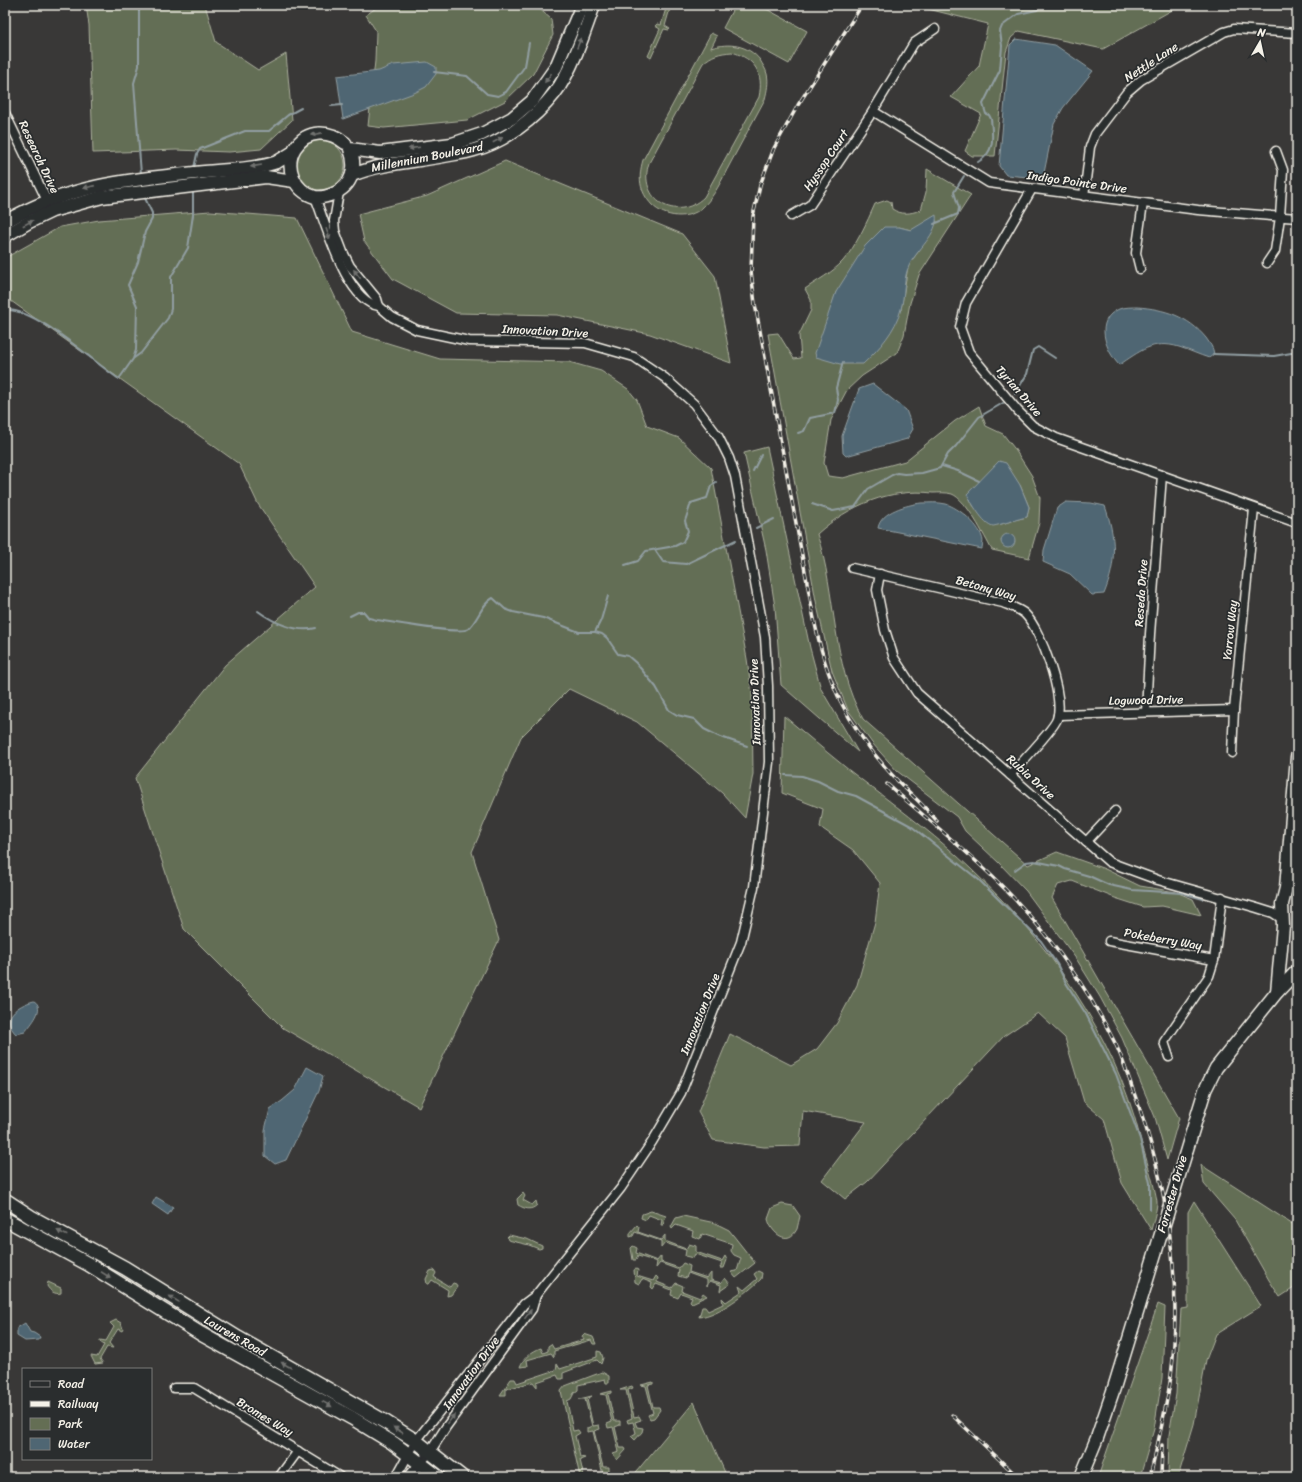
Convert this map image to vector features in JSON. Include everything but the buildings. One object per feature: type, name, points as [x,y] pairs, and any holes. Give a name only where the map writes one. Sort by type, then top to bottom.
[{"type":"main road","name":"Laurens Road","points":[[5,1200],[31,1217],[81,1243],[238,1338],[416,1441],[462,1477]]},
{"type":"main road","name":"Laurens Road","points":[[5,1219],[73,1255],[231,1351],[352,1418],[420,1462],[438,1477]]},
{"type":"main road","points":[[73,1255],[81,1243]]},
{"type":"main road","points":[[231,1351],[238,1338]]},
{"type":"street","name":"Millennium Boulevard","points":[[348,146],[380,153],[452,144],[482,134],[512,118],[532,101],[556,67],[582,5]]},
{"type":"street","name":"Millennium Boulevard","points":[[352,175],[370,167],[389,163],[474,150],[508,135],[530,119],[555,93],[566,74],[594,5]]},
{"type":"street","name":"Hyssop Court","points":[[791,216],[810,205],[873,111],[914,43],[935,29]]},
{"type":"street","name":"Nettle Lane","points":[[1084,196],[1090,147],[1095,134],[1127,92],[1141,80],[1224,32],[1234,29],[1297,33]]},
{"type":"street","name":"Indigo Pointe Drive","points":[[873,111],[946,155],[982,180],[989,182],[1084,196],[1198,210],[1297,218]]},
{"type":"street","name":"Research Drive","points":[[5,113],[49,206]]},
{"type":"street","points":[[5,222],[49,206],[81,189],[127,180],[273,163],[292,152],[301,140],[315,133],[332,134],[348,146],[354,162],[352,175],[347,185],[339,192],[329,196],[315,197],[301,188],[294,181],[290,162],[292,152]]},
{"type":"street","points":[[1267,264],[1275,251],[1280,217],[1283,170],[1276,151]]},
{"type":"street","points":[[5,236],[29,222],[49,206],[182,187],[266,177],[294,181]]},
{"type":"street","name":"Tyrian Drive","points":[[1032,189],[966,303],[960,327],[969,352],[1018,411],[1033,426],[1056,438],[1297,523]]},
{"type":"street","name":"Innovation Drive","points":[[339,192],[335,211],[335,232],[350,266],[377,299],[379,306]]},
{"type":"street","name":"Innovation Drive","points":[[315,197],[340,266],[360,294],[371,305],[379,306],[397,320],[417,330],[468,341],[585,343],[634,357],[665,378],[694,404],[718,436],[729,458],[738,487],[765,637],[768,686],[769,762],[754,887],[741,942],[682,1093],[652,1142],[621,1188],[536,1295],[524,1304],[416,1441],[396,1477]]},
{"type":"street","points":[[1140,269],[1136,253],[1143,203]]},
{"type":"street","name":"Reseda Drive","points":[[1146,712],[1150,634],[1162,475]]},
{"type":"street","name":"Yarrow Way","points":[[1232,753],[1234,710],[1254,509]]},
{"type":"street","name":"Betony Way","points":[[852,568],[1003,603],[1024,613],[1036,629],[1056,683],[1060,707],[1058,714]]},
{"type":"street","name":"Rubia Drive","points":[[880,574],[877,590],[885,630],[894,658],[917,693],[1109,862],[1158,880],[1273,913],[1282,922]]},
{"type":"street","name":"Logwood Drive","points":[[1058,714],[1234,710]]},
{"type":"street","points":[[1010,775],[1057,720],[1058,714]]},
{"type":"street","points":[[1282,922],[1286,919],[1286,888],[1297,756]]},
{"type":"street","points":[[1086,842],[1115,811]]},
{"type":"street","points":[[1277,992],[1282,904],[1286,888]]},
{"type":"street","points":[[1169,1057],[1164,1042],[1209,976],[1214,960],[1222,898]]},
{"type":"street","name":"Rubia Drive","points":[[1257,908],[1282,904]]},
{"type":"street","name":"Pokeberry Way","points":[[1109,942],[1214,960]]},
{"type":"street","name":"Forrester Drive","points":[[1081,1477],[1097,1438],[1114,1388],[1205,1090],[1216,1068],[1277,992],[1297,972]]},
{"type":"street","name":"Innovation Drive","points":[[408,1477],[430,1452],[446,1427],[532,1309],[536,1295]]},
{"type":"street","name":"Bromes Way","points":[[174,1388],[194,1388],[340,1477]]},
{"type":"street","points":[[279,1477],[298,1451]]},
{"type":"green space","points":[[86,5],[205,5],[216,42],[258,70],[286,54],[292,120],[261,149],[229,152],[176,150],[93,153],[89,25]]},
{"type":"green space","points":[[380,5],[535,5],[551,19],[553,35],[533,74],[505,101],[467,120],[384,128],[368,126],[375,61],[376,31],[366,15]]},
{"type":"green space","points":[[667,5],[671,5],[665,26],[670,29],[664,29],[651,58],[648,56],[660,29],[655,26],[657,24],[661,25]]},
{"type":"green space","points":[[735,5],[759,5],[807,31],[789,64],[723,28]]},
{"type":"green space","points":[[912,5],[1181,5],[1103,49],[1019,31],[1011,38],[1006,52],[995,156],[972,156],[965,151],[981,114],[951,97],[979,66],[988,24]]},
{"type":"green space","points":[[711,33],[717,36],[711,48],[725,45],[738,46],[750,51],[760,60],[768,77],[768,86],[765,99],[718,187],[702,208],[690,214],[677,216],[663,213],[652,205],[644,194],[641,184],[640,172],[643,160]],"holes":[[[732,52],[740,55],[752,63],[759,74],[759,97],[704,197],[693,205],[682,208],[671,208],[662,204],[654,197],[649,187],[647,176],[649,163],[703,63],[719,54]]]},
{"type":"green space","points":[[320,140],[329,142],[340,151],[345,165],[343,174],[334,185],[320,190],[311,188],[300,179],[295,165],[297,156],[306,145]]},
{"type":"green space","points":[[505,161],[682,234],[715,276],[731,363],[650,334],[557,315],[456,313],[393,279],[364,241],[358,214],[427,196]]},
{"type":"green space","points":[[927,169],[971,195],[919,275],[910,303],[904,335],[897,353],[862,376],[847,390],[831,420],[824,463],[828,476],[843,478],[905,461],[955,421],[979,406],[986,426],[1003,434],[1032,476],[1040,498],[1039,523],[1029,558],[992,550],[969,511],[958,498],[950,493],[917,492],[886,496],[856,507],[829,524],[817,534],[828,580],[845,675],[863,719],[1028,865],[1057,852],[1105,869],[1140,886],[1176,892],[1193,899],[1201,915],[1162,906],[1143,907],[1072,881],[1058,885],[1052,898],[1179,1118],[1167,1160],[1155,1117],[1122,1038],[1100,997],[1077,960],[1026,891],[965,831],[957,817],[897,771],[872,743],[848,710],[832,671],[816,601],[768,334],[778,333],[794,359],[801,358],[799,335],[811,310],[811,300],[805,289],[830,273],[848,255],[865,226],[875,204],[887,200],[891,202],[892,209],[896,211],[902,213],[913,212],[921,210],[926,192]],"holes":[[[937,221],[930,235],[908,266],[901,310],[827,322],[836,292],[899,227],[911,230]],[[1020,485],[1029,507],[1027,517],[996,525],[991,524],[972,504]]]},
{"type":"green space","points":[[210,211],[297,218],[352,332],[440,359],[569,362],[601,371],[628,389],[637,400],[647,426],[679,438],[711,468],[747,659],[752,694],[753,774],[745,818],[722,793],[637,722],[569,689],[521,737],[472,852],[499,940],[419,1107],[283,1028],[184,929],[135,778],[225,665],[315,587],[258,504],[239,464],[11,301],[5,310],[5,258],[60,227],[99,220]]},
{"type":"green space","points":[[767,447],[810,648],[821,689],[858,752],[781,685],[775,607],[766,550],[744,453]]},
{"type":"green space","points":[[784,716],[860,779],[922,826],[971,869],[1026,927],[1075,991],[1113,1062],[1128,1099],[1157,1199],[1156,1211],[1151,1230],[1122,1183],[1104,1119],[1084,1102],[1065,1038],[1038,1013],[1004,1036],[867,1182],[845,1199],[822,1180],[866,1122],[803,1111],[800,1146],[764,1147],[713,1140],[698,1112],[730,1034],[791,1065],[817,1049],[837,1023],[857,985],[875,922],[880,883],[853,850],[820,827],[823,809],[782,793]]},
{"type":"green space","points":[[1201,1165],[1297,1227],[1297,1286],[1280,1297],[1235,1220],[1204,1184]]},
{"type":"green space","points":[[523,1193],[525,1196],[523,1200],[532,1205],[536,1201],[537,1205],[528,1209],[518,1205],[517,1199]]},
{"type":"green space","points":[[1194,1201],[1261,1306],[1216,1334],[1206,1360],[1194,1424],[1178,1477],[1168,1477],[1169,1435],[1176,1394],[1181,1309],[1188,1308],[1188,1212]]},
{"type":"green space","points":[[782,1204],[793,1206],[800,1216],[797,1229],[789,1237],[780,1236],[776,1233],[768,1219],[772,1208]]},
{"type":"green space","points":[[651,1211],[666,1216],[663,1225],[661,1225],[662,1220],[649,1215],[646,1220],[641,1218],[642,1214]]},
{"type":"green space","points":[[683,1216],[715,1223],[729,1230],[755,1263],[736,1278],[731,1272],[737,1271],[741,1258],[734,1255],[731,1251],[732,1244],[702,1234],[700,1239],[692,1236],[693,1231],[676,1225],[672,1229],[671,1227],[676,1218]]},
{"type":"green space","points":[[637,1225],[639,1227],[638,1232],[661,1240],[665,1235],[665,1241],[686,1249],[689,1244],[696,1246],[696,1252],[722,1261],[725,1256],[727,1260],[724,1268],[720,1268],[722,1263],[695,1254],[693,1258],[685,1256],[686,1250],[665,1243],[661,1248],[661,1241],[635,1232],[633,1236],[630,1237],[630,1233]]},
{"type":"green space","points":[[509,1235],[527,1239],[542,1246],[542,1248],[539,1249],[508,1240],[507,1237]]},
{"type":"green space","points":[[633,1246],[637,1248],[636,1253],[657,1261],[661,1256],[661,1262],[679,1268],[683,1263],[690,1266],[689,1272],[707,1278],[711,1273],[711,1280],[721,1283],[725,1278],[730,1284],[720,1291],[721,1285],[710,1281],[707,1286],[707,1280],[688,1273],[686,1278],[678,1276],[679,1270],[660,1263],[656,1268],[657,1262],[638,1256],[636,1260],[633,1260],[631,1248]]},
{"type":"green space","points":[[434,1270],[436,1273],[434,1277],[450,1287],[453,1283],[456,1284],[457,1287],[451,1295],[447,1296],[448,1290],[432,1280],[429,1284],[427,1284],[426,1279],[430,1271]]},
{"type":"green space","points":[[634,1270],[638,1270],[637,1276],[653,1281],[656,1276],[658,1278],[657,1282],[672,1288],[676,1283],[683,1286],[682,1291],[700,1298],[703,1293],[707,1296],[692,1303],[690,1301],[692,1297],[681,1293],[678,1298],[671,1295],[672,1290],[656,1284],[653,1289],[651,1287],[652,1283],[642,1279],[639,1284],[635,1282]]},
{"type":"green space","points":[[758,1271],[762,1273],[761,1279],[741,1297],[724,1308],[699,1317],[702,1307],[705,1307],[708,1311],[723,1304],[722,1298],[726,1302],[741,1292],[739,1286],[744,1290],[757,1279],[754,1274]]},
{"type":"green space","points":[[48,1282],[61,1288],[61,1293],[51,1291],[47,1286]]},
{"type":"green space","points":[[1158,1304],[1165,1307],[1162,1378],[1154,1429],[1140,1477],[1098,1477]]},
{"type":"green space","points":[[116,1320],[121,1323],[123,1329],[122,1331],[118,1329],[109,1343],[113,1348],[107,1347],[100,1359],[103,1363],[95,1364],[91,1356],[97,1357],[104,1345],[100,1342],[100,1340],[106,1341],[114,1327],[110,1323]]},
{"type":"green space","points":[[584,1334],[593,1337],[596,1344],[593,1344],[591,1340],[554,1351],[554,1357],[551,1353],[527,1360],[528,1366],[520,1367],[528,1355],[534,1351],[541,1348],[543,1353],[548,1351],[548,1346],[551,1344],[554,1349],[584,1340],[582,1336]]},
{"type":"green space","points":[[597,1351],[601,1352],[603,1358],[601,1364],[597,1360],[563,1373],[563,1379],[559,1379],[557,1375],[537,1382],[537,1387],[533,1382],[506,1389],[506,1395],[500,1395],[511,1379],[515,1379],[517,1383],[556,1370],[557,1364],[560,1369],[597,1357]]},
{"type":"green space","points":[[602,1372],[609,1376],[609,1383],[606,1383],[605,1379],[578,1385],[578,1390],[574,1393],[571,1399],[567,1401],[573,1431],[578,1430],[580,1433],[575,1436],[580,1457],[585,1458],[580,1460],[584,1477],[580,1477],[561,1391],[565,1386]]},
{"type":"green space","points":[[653,1382],[653,1384],[648,1385],[653,1407],[659,1407],[660,1410],[654,1418],[650,1419],[648,1415],[653,1413],[646,1386],[641,1385]]},
{"type":"green space","points":[[632,1386],[633,1388],[628,1390],[634,1417],[639,1416],[641,1420],[635,1422],[637,1427],[643,1428],[642,1432],[635,1440],[631,1436],[636,1433],[633,1422],[628,1423],[627,1420],[632,1418],[626,1390],[620,1390]]},
{"type":"green space","points":[[612,1391],[612,1393],[608,1394],[614,1421],[620,1421],[620,1425],[615,1427],[620,1448],[625,1448],[626,1450],[617,1460],[613,1454],[619,1452],[613,1427],[608,1428],[607,1424],[612,1422],[606,1395],[600,1394]]},
{"type":"green space","points":[[592,1396],[587,1399],[593,1426],[599,1425],[600,1429],[594,1431],[603,1467],[609,1467],[609,1472],[605,1477],[598,1477],[603,1475],[593,1431],[587,1432],[587,1428],[592,1426],[585,1399],[579,1399]]},
{"type":"green space","points":[[694,1402],[727,1477],[632,1477]]},
{"type":"water","points":[[1016,39],[1055,45],[1093,71],[1063,108],[1054,124],[1044,173],[1039,178],[1006,175],[999,166],[1010,45]]},
{"type":"water","points":[[427,62],[436,67],[436,74],[426,87],[414,93],[343,119],[337,76],[379,71],[393,65]]},
{"type":"water","points":[[936,215],[936,222],[931,235],[912,260],[907,271],[899,317],[881,346],[863,364],[840,364],[816,357],[815,353],[836,292],[865,246],[884,227],[899,227],[911,230]]},
{"type":"water","points":[[1126,307],[1138,307],[1166,312],[1183,319],[1199,330],[1212,347],[1214,354],[1209,358],[1179,347],[1161,345],[1140,351],[1119,365],[1106,344],[1104,328],[1106,320],[1111,314],[1119,309]]},
{"type":"water","points":[[873,384],[906,410],[913,429],[907,439],[846,456],[843,453],[842,436],[859,389]]},
{"type":"water","points":[[999,461],[1006,463],[1020,485],[1029,507],[1027,517],[993,526],[981,517],[967,494]]},
{"type":"water","points":[[1066,502],[1091,503],[1105,506],[1109,518],[1114,550],[1111,571],[1104,594],[1092,595],[1070,574],[1043,562],[1044,550],[1057,508]]},
{"type":"water","points":[[921,503],[946,504],[957,509],[977,527],[983,540],[982,549],[878,528],[880,522],[889,513],[902,507]]},
{"type":"water","points":[[1008,534],[1013,536],[1015,541],[1013,546],[1008,548],[1003,546],[1001,541],[1003,536]]},
{"type":"water","points":[[34,1001],[37,1004],[38,1012],[34,1021],[25,1032],[16,1034],[11,1028],[10,1018],[17,1009]]},
{"type":"water","points":[[307,1067],[323,1076],[319,1091],[286,1160],[275,1164],[265,1156],[265,1130],[270,1109],[295,1090]]},
{"type":"water","points":[[156,1197],[173,1207],[168,1215],[152,1204]]},
{"type":"water","points":[[25,1323],[30,1332],[40,1337],[39,1340],[25,1341],[17,1336],[17,1328]]},
{"type":"water","points":[[5,1472],[28,1476],[5,1477]]},
{"type":"waterway","points":[[139,5],[139,66],[134,83],[141,174]]},
{"type":"waterway","points":[[978,162],[984,158],[992,144],[991,119],[989,115],[986,114],[983,104],[1000,70],[1002,46],[1000,31],[1002,26],[1018,14],[1037,10],[1042,5]]},
{"type":"waterway","points":[[434,72],[467,76],[487,94],[498,96],[506,92],[525,66],[529,43]]},
{"type":"waterway","points":[[331,106],[342,105]]},
{"type":"waterway","points":[[194,168],[197,154],[200,149],[245,131],[269,131],[288,115],[301,108]]},
{"type":"waterway","points":[[934,224],[958,214],[959,208],[954,192],[964,176]]},
{"type":"waterway","points":[[134,358],[141,353],[168,318],[171,309],[171,277],[188,248],[193,215],[193,190]]},
{"type":"waterway","points":[[5,310],[17,311],[32,317],[47,326],[119,379],[133,359],[136,350],[137,306],[128,285],[138,262],[145,232],[152,219],[152,213],[144,196]]},
{"type":"waterway","points":[[1015,394],[1027,374],[1033,350],[1038,347],[1055,358]]},
{"type":"waterway","points":[[1213,354],[1274,356],[1297,352]]},
{"type":"waterway","points":[[798,433],[804,431],[810,418],[835,413],[838,400],[836,388],[843,362]]},
{"type":"waterway","points":[[812,504],[833,511],[855,507],[868,489],[892,475],[897,473],[922,473],[940,468],[948,454],[979,417],[1003,403]]},
{"type":"waterway","points":[[753,471],[761,455]]},
{"type":"waterway","points":[[942,466],[958,471],[979,481]]},
{"type":"waterway","points":[[625,565],[638,561],[646,551],[675,546],[683,542],[688,531],[685,521],[691,503],[707,498],[711,486],[716,482]]},
{"type":"waterway","points":[[756,528],[774,519]]},
{"type":"waterway","points":[[655,550],[663,562],[686,564],[736,540]]},
{"type":"waterway","points":[[595,632],[601,620],[608,596]]},
{"type":"waterway","points":[[350,616],[358,612],[364,612],[369,618],[377,620],[439,629],[462,630],[468,629],[471,626],[485,604],[493,598],[505,609],[513,612],[543,618],[579,632],[595,632],[602,634],[607,638],[618,654],[628,656],[636,663],[656,687],[669,710],[677,715],[694,719],[704,729],[718,736],[747,746]]},
{"type":"waterway","points":[[258,611],[286,626],[301,629],[316,628]]},
{"type":"waterway","points":[[785,775],[802,776],[818,781],[838,791],[856,796],[911,826],[979,880],[1041,941],[1057,964],[1066,983],[1086,1014],[1116,1074],[1140,1139],[1150,1183],[1150,1210]]},
{"type":"waterway","points":[[1015,870],[1026,862],[1034,861],[1059,866],[1089,876],[1109,885],[1132,890],[1182,893],[1203,899]]},
{"type":"railway","points":[[862,5],[798,105],[774,148],[760,185],[753,216],[751,271],[755,304],[813,614],[824,660],[840,700],[862,738],[892,775],[937,821]]},
{"type":"railway","points":[[887,784],[968,854],[1026,911],[1083,987],[1109,1030],[1123,1062],[1145,1124],[1155,1159],[1163,1195],[1173,1267],[1175,1303],[1171,1376],[1150,1477]]},
{"type":"railway","points":[[952,1415],[1018,1477]]},
{"type":"railway","points":[[1161,1477],[1162,1445]]}]
